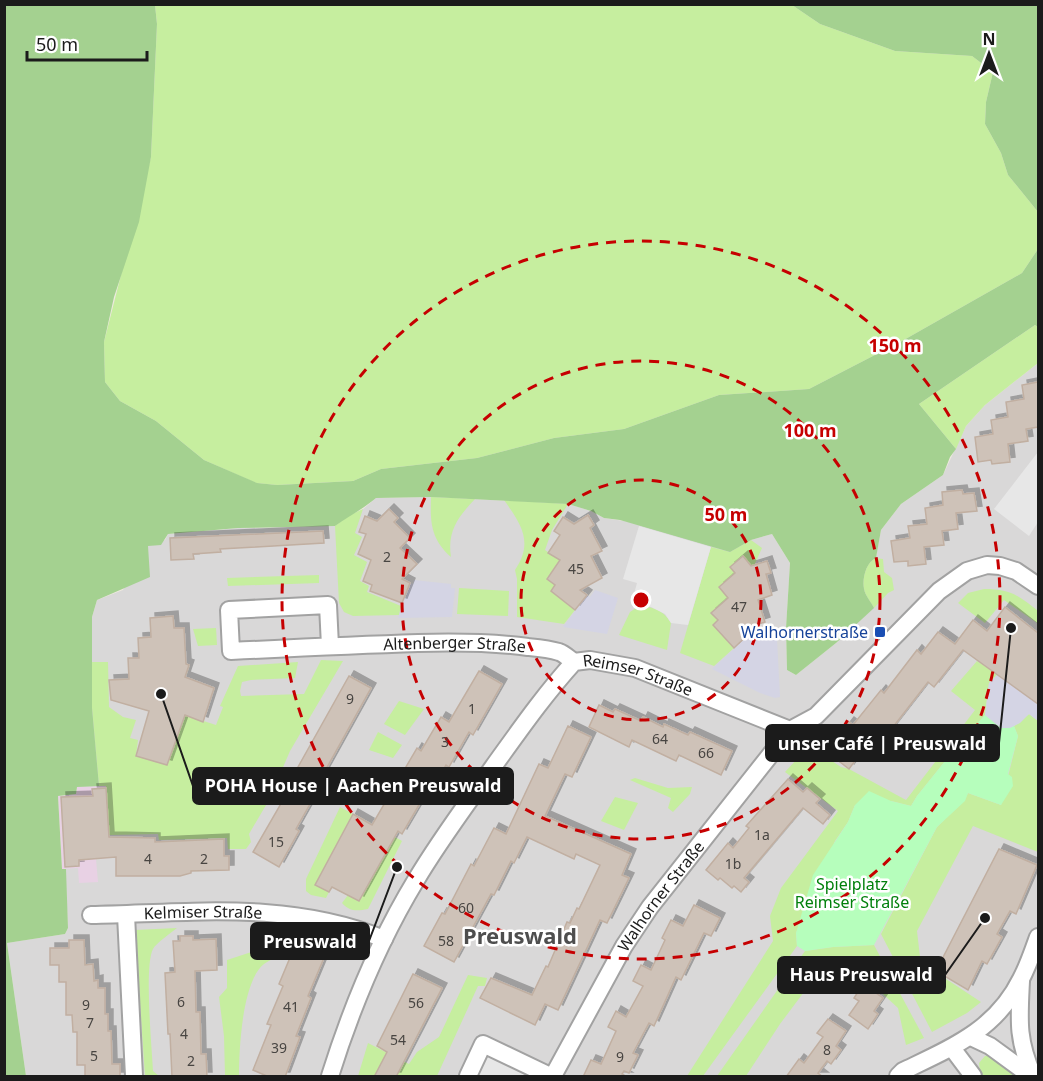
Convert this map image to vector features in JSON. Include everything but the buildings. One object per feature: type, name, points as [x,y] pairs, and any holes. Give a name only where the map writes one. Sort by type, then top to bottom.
[{"type":"street","points":[[790,730],[816,716],[939,591],[967,571],[987,565],[1000,566],[1016,572],[1038,586]]},
{"type":"street","name":"Altenberger Straße","points":[[330,646],[328,605],[229,610],[231,651],[454,642],[510,644],[551,650],[562,653],[574,663]]},
{"type":"street","name":"Reimser Straße","points":[[330,1077],[359,994],[384,939],[416,880],[444,836],[540,703],[574,663],[590,660],[635,668],[790,730]]},
{"type":"street","name":"Walhorner Straße","points":[[468,1077],[483,1044],[552,1077],[619,956],[650,907],[790,730]]},
{"type":"street","name":"Kelmiser Straße","points":[[90,915],[231,911],[290,914],[356,927],[384,939]]},
{"type":"street","points":[[126,915],[134,1076]]},
{"type":"street","points":[[898,1077],[903,1071],[971,1037],[997,1014],[1021,981],[1038,937]]},
{"type":"street","points":[[1021,981],[1020,1042],[1032,1077]]},
{"type":"street","points":[[971,1037],[990,1046],[1032,1077]]},
{"type":"street","points":[[952,1048],[973,1077]]},
{"type":"shaded area","points":[[1038,363],[1038,1076],[26,1076],[7,943],[65,934],[68,928],[65,869],[92,708],[92,617],[97,600],[123,590],[148,545],[165,540],[168,534],[238,528],[335,526],[376,498],[431,497],[568,504],[591,511],[604,518],[751,540],[772,534],[790,563],[786,628],[787,670],[796,675],[836,643],[873,608],[863,588],[876,557],[881,530],[901,504],[943,475],[966,426],[985,405]]},
{"type":"shaded area","points":[[1038,452],[1038,522],[1029,536],[994,509]]},
{"type":"shaded area","points":[[639,526],[711,547],[688,625],[671,623],[665,614],[651,607],[639,606],[632,601],[637,583],[623,579]]},
{"type":"shaded area","points":[[414,580],[451,584],[451,588],[455,588],[452,617],[398,618],[410,583],[413,584]]},
{"type":"shaded area","points":[[595,590],[618,598],[607,634],[563,627],[587,595],[590,597]]},
{"type":"shaded area","points":[[757,631],[777,639],[780,697],[775,698],[760,693],[712,669],[750,634]]},
{"type":"shaded area","points":[[998,674],[1038,704],[1038,721],[1029,714],[1020,723],[1010,728],[1001,728],[985,715],[989,683]]},
{"type":"shaded area","points":[[106,786],[110,858],[96,859],[98,882],[79,883],[78,868],[62,869],[58,796],[76,794],[77,787]]},
{"type":"shaded area","points":[[483,1044],[550,1076],[468,1076]]},
{"type":"green space","points":[[5,4],[155,5],[157,24],[151,157],[139,222],[114,297],[104,342],[105,382],[120,401],[156,421],[204,460],[257,483],[277,485],[353,481],[381,469],[477,458],[554,438],[624,429],[719,395],[809,389],[902,341],[1022,273],[1038,249],[1038,327],[1035,325],[919,404],[956,449],[943,475],[901,504],[881,530],[876,558],[867,567],[864,580],[865,591],[874,608],[796,675],[787,670],[786,628],[790,563],[772,534],[751,540],[730,552],[620,520],[604,518],[591,511],[568,504],[431,497],[376,498],[335,526],[238,528],[168,534],[161,545],[148,546],[150,577],[97,600],[92,617],[92,708],[99,786],[77,787],[76,794],[58,796],[62,869],[66,869],[68,928],[65,934],[7,943],[26,1076],[5,1076]]},
{"type":"green space","points":[[155,5],[792,5],[820,24],[895,51],[972,56],[993,72],[986,102],[985,124],[1001,153],[1008,175],[1038,212],[1038,249],[1022,273],[902,341],[809,389],[719,395],[624,429],[554,438],[477,458],[381,469],[353,481],[277,485],[256,483],[204,460],[156,421],[120,401],[105,382],[104,342],[151,157],[157,24]]},
{"type":"green space","points":[[792,5],[1038,5],[1038,212],[1008,175],[1001,153],[985,124],[986,102],[993,72],[972,56],[895,51],[820,24]]},
{"type":"green space","points":[[1035,325],[1038,327],[1038,363],[985,405],[966,426],[956,449],[919,404]]},
{"type":"green space","points":[[431,497],[475,499],[452,532],[451,557],[439,544],[433,530]]},
{"type":"green space","points":[[504,500],[568,504],[552,530],[545,550],[560,560],[547,579],[555,585],[552,591],[575,610],[564,624],[517,617],[515,570],[524,551],[524,542],[520,525]]},
{"type":"green space","points":[[363,509],[355,533],[362,537],[354,555],[367,562],[360,581],[369,586],[367,592],[401,606],[399,615],[353,616],[344,612],[339,603],[335,526],[348,516]]},
{"type":"green space","points":[[751,540],[762,548],[753,568],[743,556],[730,567],[735,573],[719,587],[728,598],[711,613],[718,620],[713,625],[734,648],[714,666],[680,653],[711,547],[730,552]]},
{"type":"green space","points":[[876,558],[883,559],[884,572],[892,578],[894,590],[874,608],[865,591],[864,580],[867,567]]},
{"type":"green space","points":[[319,575],[319,583],[228,586],[227,578]]},
{"type":"green space","points":[[459,588],[509,591],[508,616],[457,614]]},
{"type":"green space","points":[[984,589],[1001,590],[1019,597],[1038,611],[1037,623],[1004,600],[985,623],[958,603],[968,593]]},
{"type":"green space","points":[[639,606],[658,610],[671,623],[667,650],[619,635],[630,612]]},
{"type":"green space","points":[[216,628],[217,645],[198,646],[193,629]]},
{"type":"green space","points":[[321,660],[343,661],[290,751],[269,800],[249,834],[251,842],[246,849],[228,849],[227,838],[159,840],[158,834],[109,835],[106,786],[99,786],[92,708],[92,662],[108,662],[109,707],[123,717],[136,720],[130,738],[138,740],[136,756],[167,765],[185,715],[216,725],[223,707],[220,706],[238,666],[298,662],[295,678],[242,682],[240,691],[241,696],[304,694]]},
{"type":"green space","points":[[977,661],[998,674],[989,683],[985,715],[962,740],[911,806],[891,801],[855,805],[848,822],[835,841],[796,933],[797,946],[703,1076],[687,1076],[773,941],[770,916],[781,888],[838,811],[785,772],[809,746],[841,767],[849,769],[906,800],[975,710],[951,691]]},
{"type":"green space","points":[[399,701],[424,709],[405,735],[384,724]]},
{"type":"green space","points":[[1029,714],[1038,721],[1038,852],[973,826],[917,931],[920,957],[940,975],[981,1002],[967,1013],[932,1032],[881,934],[937,827],[964,801],[968,793],[1001,805],[1018,736],[1014,726]]},
{"type":"green space","name":"Spielplatz Reimser Straße","points":[[985,715],[1001,728],[1014,726],[1018,736],[1008,774],[1012,777],[1013,786],[1001,805],[968,793],[965,801],[937,827],[874,945],[805,951],[797,946],[796,933],[813,875],[848,822],[855,805],[869,791],[891,801],[911,806],[962,740]]},
{"type":"green space","points":[[378,732],[402,745],[393,758],[369,750]]},
{"type":"green space","points":[[635,778],[668,788],[692,787],[690,794],[673,812],[668,808],[671,798],[630,780]]},
{"type":"green space","points":[[615,797],[638,803],[624,830],[601,821]]},
{"type":"green space","points":[[340,807],[353,814],[316,885],[329,892],[326,898],[311,895],[306,891],[306,879]]},
{"type":"green space","points":[[395,837],[402,841],[368,909],[348,908],[342,903],[348,895],[359,901]]},
{"type":"green space","points":[[177,928],[160,941],[153,949],[150,958],[150,1027],[153,1071],[159,1076],[145,1076],[135,930]]},
{"type":"green space","points":[[288,940],[289,951],[264,964],[251,985],[243,1017],[239,1076],[225,1076],[224,1036],[219,997],[227,988],[227,960]]},
{"type":"green space","points":[[874,945],[924,1038],[906,1045],[898,1008],[860,973],[843,971],[820,977],[807,988],[746,1076],[717,1076],[805,951]]},
{"type":"green space","points":[[468,975],[487,978],[485,986],[478,986],[437,1076],[400,1076],[380,1067],[375,1076],[358,1076],[368,1043],[409,1064],[417,1052],[439,1037]]},
{"type":"green space","points":[[985,1056],[994,1056],[1021,1076],[983,1076],[979,1063]]},
{"type":"place","name":"unser Café | Preuswald","points":[[1011,628]]},
{"type":"place","name":"Walhornerstraße","points":[[880,632]]},
{"type":"place","name":"POHA House | Aachen Preuswald","points":[[161,694]]},
{"type":"place","name":"Preuswald","points":[[397,867]]},
{"type":"place","name":"Haus Preuswald","points":[[985,918]]},
{"type":"district","name":"Preuswald","points":[[520,936]]}]
